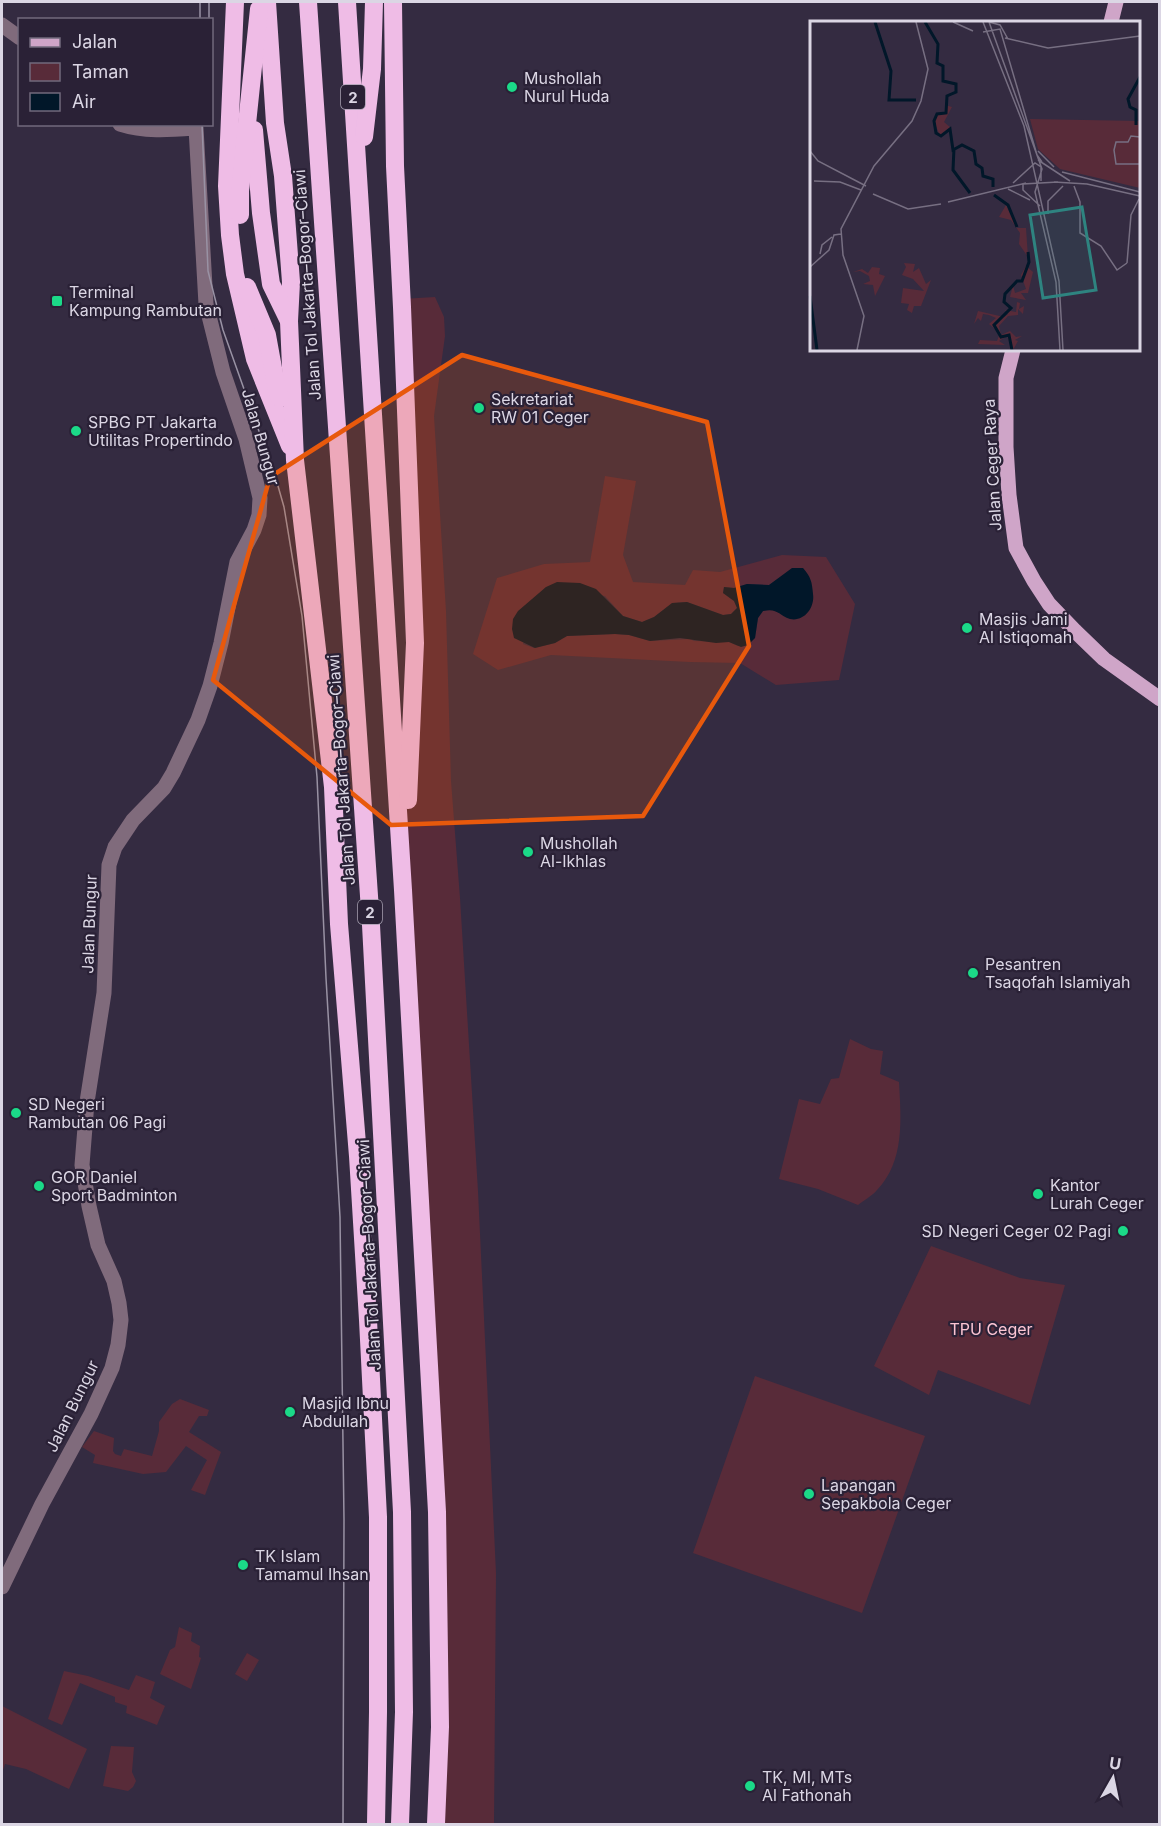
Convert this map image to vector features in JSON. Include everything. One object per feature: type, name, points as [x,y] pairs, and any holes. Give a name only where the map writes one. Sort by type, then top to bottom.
[{"type":"highway","points":[[235,2],[227,186],[235,274],[255,359],[295,460]]},
{"type":"highway","points":[[260,2],[240,191],[241,236],[247,286],[267,335],[277,390],[294,433]]},
{"type":"highway","points":[[267,2],[275,123],[284,176],[291,282],[289,321],[295,460],[333,787],[339,924],[358,1156],[368,1320],[378,1517],[376,1824]]},
{"type":"highway","name":"Jalan Tol Jakarta–Bogor–Ciawi","points":[[308,2],[371,925],[402,1512],[404,1712],[400,1824]]},
{"type":"highway","name":"2","points":[[347,2],[403,890],[437,1512],[440,1727],[436,1824]]},
{"type":"highway","points":[[359,192],[372,69],[374,2]]},
{"type":"highway","points":[[393,2],[394,166],[415,643],[403,890]]},
{"type":"highway","points":[[250,83],[261,213],[271,284],[289,321]]},
{"type":"main road","points":[[1111,21],[1116,2]]},
{"type":"main road","name":"Jalan Ceger Raya","points":[[1013,351],[1006,378],[1006,447],[1016,548],[1049,604],[1104,659],[1160,699]]},
{"type":"street","points":[[2,25],[18,37]]},
{"type":"street","name":"Jalan Bungur","points":[[2,1587],[42,1504],[91,1414],[112,1368],[118,1345],[121,1320],[119,1303],[114,1281],[98,1245],[82,1165],[87,1102],[104,993],[109,865],[115,847],[133,820],[164,788],[198,720],[221,644],[237,562],[254,530],[259,515],[260,498],[246,439],[223,372],[206,304],[196,128],[155,131],[126,126]]},
{"type":"highlighted area","points":[[462,355],[707,422],[749,646],[643,816],[391,825],[213,680],[270,477]]},
{"type":"green space","points":[[435,297],[444,317],[445,336],[434,416],[446,611],[451,781],[478,1191],[496,1573],[494,1824],[434,1824],[440,1727],[403,890],[415,643],[401,299]]},
{"type":"green space","points":[[605,476],[636,481],[623,555],[633,582],[685,585],[693,570],[720,572],[782,555],[826,557],[855,604],[839,680],[776,685],[740,663],[551,655],[498,670],[473,654],[497,578],[544,564],[590,562]],"holes":[[[779,578],[791,619],[772,609],[763,611],[758,618],[755,638],[738,646],[729,642],[690,639],[650,641],[615,634],[567,636],[555,643],[534,648],[523,644],[535,598],[546,587],[605,596],[623,616],[642,622],[654,617],[673,603],[687,602],[723,615],[731,614],[737,608],[734,601],[723,593],[724,587],[734,588],[747,584],[769,585]]]},
{"type":"green space","points":[[850,1039],[871,1049],[883,1051],[880,1074],[899,1082],[900,1096],[899,1139],[893,1166],[877,1190],[858,1205],[818,1189],[779,1179],[799,1099],[820,1104],[831,1079],[839,1078]]},
{"type":"green space","name":"TPU Ceger","points":[[931,1246],[1020,1278],[1065,1285],[1030,1405],[938,1370],[929,1395],[874,1366]]},
{"type":"green space","name":"Lapangan Sepakbola Ceger","points":[[755,1376],[925,1436],[862,1613],[693,1553]]},
{"type":"green space","points":[[180,1399],[209,1410],[207,1416],[199,1416],[189,1432],[221,1452],[205,1495],[191,1490],[207,1460],[186,1446],[166,1472],[143,1474],[93,1463],[95,1455],[82,1447],[94,1431],[114,1438],[113,1451],[115,1454],[121,1456],[124,1449],[152,1456],[159,1431],[159,1422],[172,1404]]},
{"type":"green space","points":[[179,1627],[192,1633],[191,1641],[200,1646],[199,1657],[201,1658],[191,1689],[160,1674],[170,1650],[175,1647]]},
{"type":"green space","points":[[247,1653],[259,1660],[247,1681],[235,1674]]},
{"type":"green space","points":[[64,1671],[88,1676],[129,1690],[136,1675],[155,1682],[150,1698],[165,1706],[157,1725],[126,1713],[127,1706],[115,1702],[115,1697],[80,1683],[62,1725],[48,1719]]},
{"type":"green space","points":[[2,1706],[87,1749],[69,1789],[26,1769],[5,1764],[2,1770]]},
{"type":"green space","points":[[111,1746],[134,1747],[132,1772],[136,1781],[128,1791],[103,1786]]},
{"type":"water","points":[[792,568],[803,568],[809,577],[813,599],[811,608],[804,616],[795,619],[790,619],[775,611],[763,611],[758,618],[755,638],[748,645],[741,647],[729,642],[716,643],[680,638],[650,641],[615,634],[567,636],[555,643],[535,648],[514,638],[513,619],[518,611],[546,587],[557,582],[580,583],[596,589],[623,616],[642,622],[654,617],[672,603],[687,602],[723,615],[731,614],[737,608],[734,601],[723,593],[724,587],[734,588],[747,584],[769,585]]},
{"type":"tram line","points":[[200,2],[200,18]]},
{"type":"tram line","points":[[209,2],[209,18]]},
{"type":"tram line","points":[[202,126],[208,271],[223,330],[284,507],[302,616],[317,777],[340,1217],[344,1520],[343,1824]]},
{"type":"place","name":"Mushollah Nurul Huda","points":[[512,87]]},
{"type":"place","name":"Terminal Kampung Rambutan","points":[[57,301]]},
{"type":"place","name":"Sekretariat RW 01 Ceger","points":[[479,408]]},
{"type":"place","name":"SPBG PT Jakarta Utilitas Propertindo","points":[[76,431]]},
{"type":"place","name":"Masjis Jami Al Istiqomah","points":[[967,628]]},
{"type":"place","name":"Mushollah Al-Ikhlas","points":[[528,852]]},
{"type":"place","name":"Pesantren Tsaqofah Islamiyah","points":[[973,973]]},
{"type":"place","name":"SD Negeri Rambutan 06 Pagi","points":[[16,1113]]},
{"type":"place","name":"GOR Daniel Sport Badminton","points":[[39,1186]]},
{"type":"place","name":"Kantor Lurah Ceger","points":[[1038,1194]]},
{"type":"place","name":"SD Negeri Ceger 02 Pagi","points":[[1123,1231]]},
{"type":"place","name":"Masjid Ibnu Abdullah","points":[[290,1412]]},
{"type":"place","name":"Lapangan Sepakbola Ceger","points":[[809,1494]]},
{"type":"place","name":"TK Islam Tamamul Ihsan","points":[[243,1565]]},
{"type":"place","name":"TK, MI, MTs Al Fathonah","points":[[750,1786]]}]
